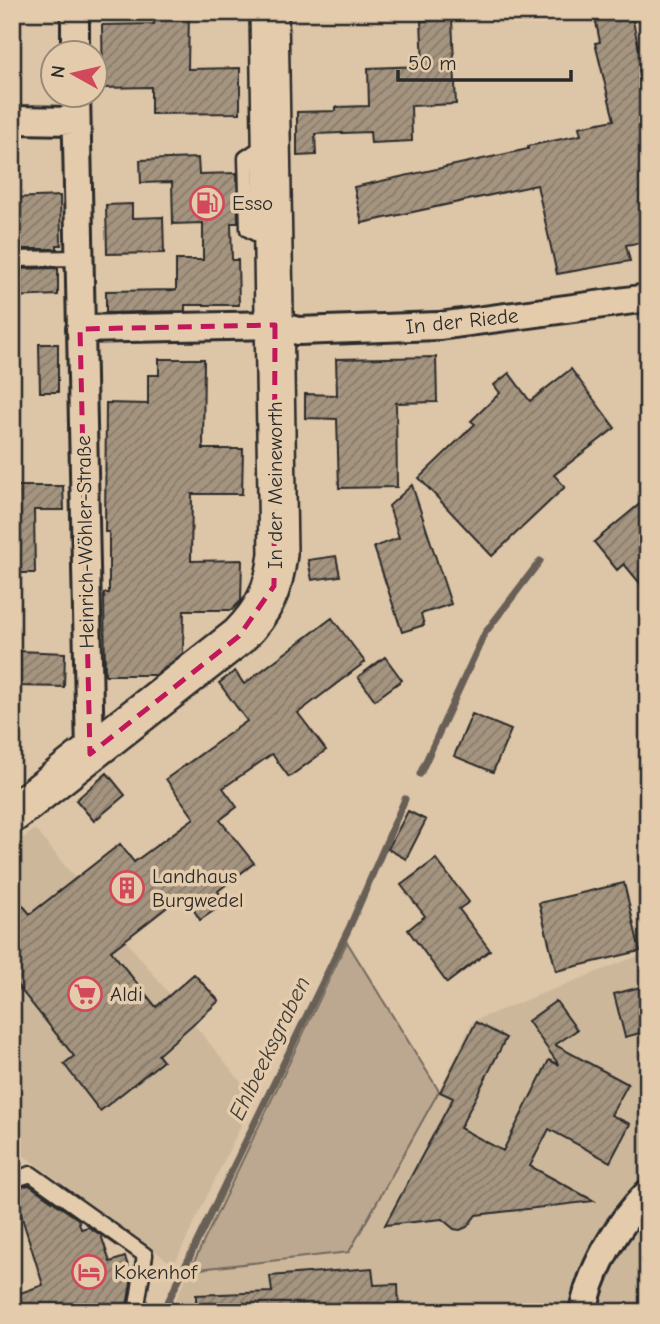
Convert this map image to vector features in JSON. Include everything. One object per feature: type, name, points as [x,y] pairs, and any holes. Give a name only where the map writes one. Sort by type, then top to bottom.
[{"type":"main road","name":"In der Meineworth","points":[[12,814],[239,636],[258,617],[274,586],[278,554],[269,12]]},
{"type":"street","points":[[75,12],[75,38]]},
{"type":"street","points":[[12,120],[76,108]]},
{"type":"street","name":"Heinrich-Wöhler-Straße","points":[[76,108],[90,754]]},
{"type":"street","name":"In der Riede","points":[[275,325],[298,331],[439,326],[648,298]]},
{"type":"street","points":[[80,329],[275,325]]},
{"type":"street","points":[[583,1312],[586,1297],[611,1238],[648,1193]]},
{"type":"lane","points":[[12,259],[79,258]]},
{"type":"lane","points":[[12,1180],[32,1174],[145,1255],[136,1312]]},
{"type":"highlighted area","points":[[275,325],[274,586],[239,636],[90,754],[80,329]]},
{"type":"shaded area","points":[[35,829],[254,1098],[174,1265],[12,1147],[12,847]]},
{"type":"shaded area","points":[[347,942],[439,1091],[349,1252],[190,1270]]},
{"type":"shaded area","points":[[648,952],[648,1312],[170,1312],[190,1270],[349,1252],[439,1091],[473,1021]]},
{"type":"building","points":[[154,12],[189,12],[188,69],[240,68],[240,113],[151,114],[151,87],[108,88],[108,38],[102,38],[102,25],[154,24]]},
{"type":"building","points":[[594,12],[631,12],[648,90],[648,241],[626,245],[630,261],[557,274],[537,185],[362,223],[354,187],[528,149],[528,146],[581,135],[579,127],[614,120],[595,43],[600,42]]},
{"type":"building","points":[[452,19],[456,104],[411,106],[412,141],[371,143],[370,132],[315,134],[316,155],[297,156],[297,112],[336,111],[336,107],[369,106],[368,68],[423,66],[421,21]]},
{"type":"building","points":[[198,158],[199,174],[237,173],[238,223],[231,223],[232,260],[238,260],[239,305],[185,305],[185,311],[106,313],[106,291],[176,290],[176,260],[203,260],[203,223],[173,224],[172,182],[141,183],[140,160]]},
{"type":"building","points":[[60,196],[61,245],[57,245],[57,249],[12,249],[12,198]]},
{"type":"building","points":[[132,204],[132,218],[163,217],[164,253],[107,254],[106,205]]},
{"type":"building","points":[[58,268],[58,295],[12,297],[12,269]]},
{"type":"building","points":[[39,344],[58,344],[58,392],[40,392]]},
{"type":"building","points":[[436,357],[437,402],[396,403],[397,487],[339,488],[337,419],[305,418],[305,394],[337,395],[336,359]]},
{"type":"building","points":[[159,359],[204,359],[203,449],[243,449],[242,494],[192,494],[191,561],[242,560],[241,601],[232,610],[184,610],[183,653],[156,675],[105,675],[104,593],[109,593],[109,532],[105,532],[106,403],[148,404],[148,375],[159,375]]},
{"type":"building","points":[[571,369],[615,428],[554,475],[565,487],[492,556],[419,478],[475,424],[471,421],[500,393],[494,385],[509,373],[530,401]]},
{"type":"building","points":[[412,485],[451,604],[421,614],[424,625],[402,632],[374,547],[399,538],[389,506]]},
{"type":"building","points":[[12,486],[63,486],[64,510],[34,510],[35,573],[12,573]]},
{"type":"building","points":[[648,497],[648,593],[624,564],[617,570],[594,542]]},
{"type":"building","points":[[336,556],[340,576],[312,580],[308,560]]},
{"type":"building","points":[[332,618],[365,662],[298,713],[326,750],[289,777],[272,754],[223,788],[237,807],[220,820],[254,863],[218,891],[225,903],[200,920],[184,894],[111,951],[156,1007],[194,974],[219,1001],[158,1055],[163,1061],[100,1111],[64,1064],[74,1056],[12,979],[12,892],[30,914],[120,844],[134,862],[194,818],[166,779],[247,721],[219,683],[235,671],[244,684]]},
{"type":"building","points":[[18,651],[65,653],[64,687],[16,686]]},
{"type":"building","points":[[385,657],[402,680],[375,700],[358,677]]},
{"type":"building","points":[[472,714],[511,730],[493,772],[454,756]]},
{"type":"building","points":[[107,773],[125,795],[94,821],[76,800]]},
{"type":"building","points":[[408,811],[426,820],[406,859],[388,849]]},
{"type":"building","points":[[436,859],[469,902],[459,909],[490,950],[447,983],[408,930],[425,916],[401,885]]},
{"type":"building","points":[[624,883],[640,951],[556,971],[539,903]]},
{"type":"building","points":[[648,985],[648,1031],[625,1037],[614,994]]},
{"type":"building","points":[[556,1001],[577,1030],[555,1045],[628,1084],[611,1115],[630,1124],[610,1162],[549,1129],[530,1166],[594,1201],[476,1215],[467,1227],[460,1230],[454,1229],[442,1219],[385,1225],[453,1098],[440,1092],[476,1022],[506,1038],[460,1128],[503,1151],[549,1060],[559,1065],[528,1021]]},
{"type":"building","name":"Kokenhof","points":[[29,1185],[78,1219],[81,1229],[88,1227],[101,1235],[110,1262],[125,1257],[132,1277],[126,1312],[12,1312],[12,1296],[43,1285],[13,1189]]},
{"type":"building","points":[[372,1268],[374,1285],[398,1284],[399,1312],[196,1312],[196,1295],[272,1292],[270,1276]]},
{"type":"waterway","name":"Ehlbeeksgraben","points":[[420,774],[485,633],[540,561]]},
{"type":"waterway","name":"Ehlbeeksgraben","points":[[163,1312],[350,926],[405,799]]},
{"type":"place","name":"Esso","points":[[207,203]]},
{"type":"place","name":"Landhaus Burgwedel","points":[[127,888]]},
{"type":"place","name":"Aldi","points":[[85,994]]},
{"type":"place","name":"Kokenhof","points":[[89,1272]]}]
